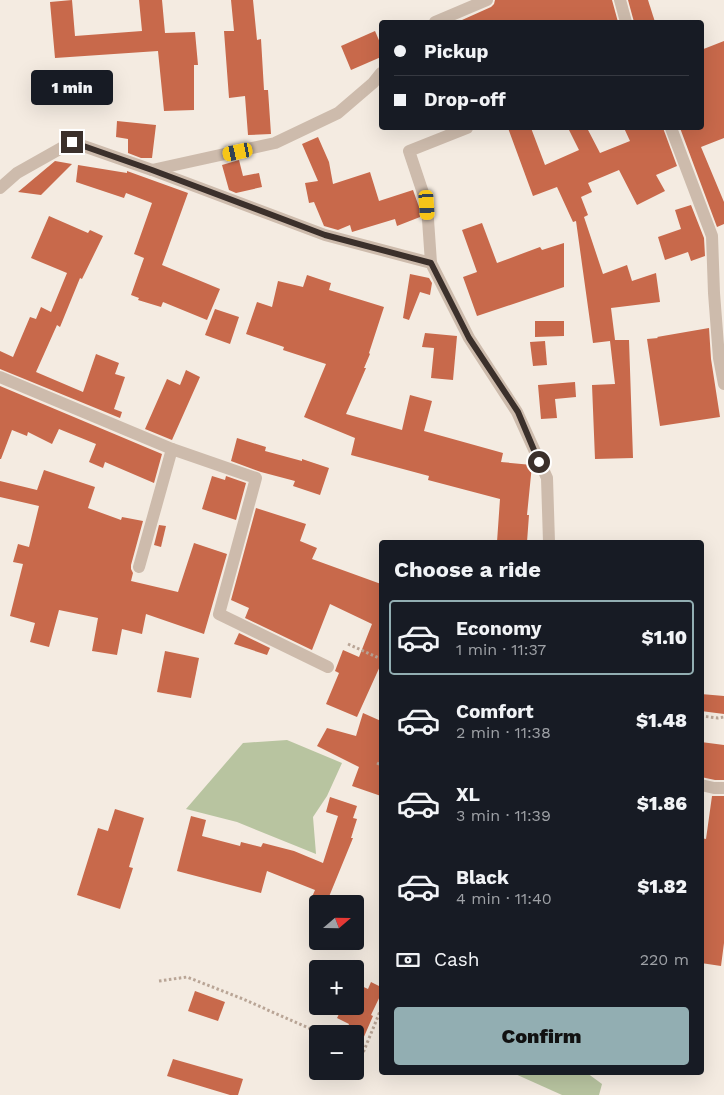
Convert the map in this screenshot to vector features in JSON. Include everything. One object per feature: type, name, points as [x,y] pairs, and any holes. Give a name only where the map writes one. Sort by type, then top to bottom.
[{"type":"street","points":[[440,20],[486,0]]},
{"type":"street","points":[[620,0],[625,20]]},
{"type":"street","points":[[152,170],[275,143],[338,114],[379,76]]},
{"type":"street","points":[[462,130],[409,151],[427,205],[431,263],[469,338],[518,412],[547,478],[550,540]]},
{"type":"street","points":[[671,130],[712,236],[719,358],[724,384]]},
{"type":"street","points":[[0,188],[17,172],[72,142],[325,235],[431,263]]},
{"type":"street","points":[[0,377],[172,448],[256,478],[219,614],[328,667]]},
{"type":"street","points":[[139,566],[172,448]]},
{"type":"street","points":[[704,786],[724,788]]},
{"type":"path","points":[[348,644],[379,658]]},
{"type":"path","points":[[704,716],[724,717]]},
{"type":"path","points":[[159,982],[187,977],[309,1028]]},
{"type":"path","points":[[364,1051],[379,1014]]},
{"type":"green space","points":[[287,740],[342,763],[327,796],[313,817],[316,854],[237,822],[186,809],[243,743]]},
{"type":"green space","points":[[517,1075],[590,1075],[602,1084],[599,1095],[562,1095]]},
{"type":"building","points":[[72,0],[75,36],[142,31],[139,0],[162,0],[165,33],[195,32],[198,65],[194,65],[194,110],[164,111],[158,51],[55,58],[50,2]]},
{"type":"building","points":[[231,0],[253,0],[257,40],[261,39],[264,90],[268,90],[271,134],[248,135],[245,96],[229,98],[224,31],[234,31]]},
{"type":"building","points":[[495,0],[612,0],[617,20],[462,20],[494,4]]},
{"type":"building","points":[[628,0],[648,0],[654,20],[633,20]]},
{"type":"building","points":[[375,31],[379,40],[379,58],[351,70],[341,46]]},
{"type":"building","points":[[724,41],[724,138],[701,147],[724,202],[724,224],[717,227],[681,130],[704,130],[704,49]]},
{"type":"building","points":[[117,121],[156,125],[152,158],[141,158],[128,153],[128,139],[116,137]]},
{"type":"building","points":[[509,130],[532,130],[545,165],[579,150],[569,130],[588,130],[600,153],[630,141],[625,130],[664,130],[677,166],[656,175],[665,191],[637,205],[619,170],[588,183],[592,192],[581,197],[588,215],[584,217],[603,274],[627,265],[632,281],[656,273],[660,302],[611,308],[615,340],[629,340],[633,458],[595,459],[592,385],[615,384],[610,341],[593,343],[576,221],[573,222],[557,187],[533,196]]},
{"type":"building","points":[[318,137],[329,162],[333,184],[370,172],[379,201],[413,190],[419,207],[420,217],[397,226],[395,219],[352,232],[350,225],[338,230],[324,226],[314,202],[309,203],[305,183],[318,181],[302,144]]},
{"type":"building","points":[[239,160],[243,176],[259,173],[262,187],[236,193],[229,190],[222,165]]},
{"type":"building","points":[[55,161],[72,164],[41,195],[18,192]]},
{"type":"building","points":[[78,165],[127,173],[127,171],[188,193],[162,265],[220,289],[207,320],[163,302],[161,307],[138,300],[139,298],[131,295],[144,258],[134,254],[152,203],[126,193],[124,198],[76,182]]},
{"type":"building","points":[[691,205],[704,238],[705,256],[691,261],[688,252],[665,260],[658,237],[681,229],[675,210]]},
{"type":"building","points":[[49,216],[88,233],[90,230],[103,236],[82,279],[80,278],[60,327],[57,325],[36,372],[83,392],[96,354],[119,363],[115,374],[125,377],[114,409],[122,412],[120,418],[0,369],[0,351],[13,357],[30,317],[36,319],[41,307],[51,312],[67,273],[31,258]]},
{"type":"building","points":[[482,223],[497,263],[540,247],[542,250],[564,243],[564,287],[477,316],[463,277],[477,272],[462,230]]},
{"type":"building","points":[[410,274],[429,278],[432,283],[430,295],[420,292],[409,320],[403,318]]},
{"type":"building","points":[[307,275],[331,283],[329,290],[384,307],[364,368],[366,368],[346,414],[402,430],[410,395],[432,401],[424,431],[503,453],[501,462],[532,465],[527,515],[529,515],[527,540],[497,540],[500,499],[428,480],[429,476],[351,455],[355,438],[304,417],[326,364],[283,350],[284,347],[246,334],[257,302],[272,307],[278,281],[303,287]]},
{"type":"building","points":[[215,309],[239,317],[230,344],[205,335]]},
{"type":"building","points":[[535,321],[564,321],[564,336],[535,337]]},
{"type":"building","points":[[709,328],[711,359],[720,417],[660,426],[647,339]]},
{"type":"building","points":[[425,333],[457,336],[453,380],[431,378],[434,348],[422,347]]},
{"type":"building","points":[[545,341],[547,365],[533,366],[530,342]]},
{"type":"building","points":[[186,370],[200,377],[172,440],[145,429],[167,379],[180,385]]},
{"type":"building","points":[[575,382],[576,397],[555,399],[557,418],[541,419],[538,385]]},
{"type":"building","points":[[0,386],[162,454],[154,483],[105,462],[103,468],[89,462],[96,444],[59,429],[52,444],[28,432],[27,436],[12,430],[0,459]]},
{"type":"building","points":[[237,438],[266,447],[265,451],[302,461],[302,459],[329,468],[320,495],[293,486],[295,481],[261,472],[231,461]]},
{"type":"building","points":[[44,470],[95,487],[88,508],[121,520],[122,517],[143,521],[131,565],[133,573],[131,581],[178,592],[194,543],[227,554],[204,634],[146,614],[142,634],[122,629],[117,655],[92,651],[98,618],[59,610],[49,647],[30,642],[35,623],[10,616],[23,564],[13,562],[18,544],[29,547],[39,506],[0,497],[0,481],[37,490]]},
{"type":"building","points":[[212,476],[225,480],[226,476],[246,483],[236,520],[202,509]]},
{"type":"building","points":[[256,508],[306,524],[300,541],[317,548],[312,559],[379,583],[379,668],[357,717],[326,704],[339,673],[335,671],[343,650],[359,657],[372,624],[330,604],[312,650],[245,618],[249,608],[231,600]]},
{"type":"building","points":[[159,525],[166,526],[161,547],[154,545]]},
{"type":"building","points":[[239,633],[270,648],[267,655],[234,644]]},
{"type":"building","points":[[165,651],[199,658],[191,698],[157,692]]},
{"type":"building","points":[[704,694],[724,696],[724,714],[704,711]]},
{"type":"building","points":[[363,713],[379,720],[379,795],[352,786],[359,767],[317,746],[327,728],[356,736]]},
{"type":"building","points":[[704,742],[724,745],[724,780],[704,778]]},
{"type":"building","points":[[712,796],[724,796],[724,943],[721,966],[704,963],[704,839],[706,839]]},
{"type":"building","points":[[330,797],[357,806],[353,818],[357,819],[351,838],[353,838],[330,895],[313,895],[315,890],[267,871],[261,893],[177,871],[191,816],[206,820],[202,836],[240,846],[241,842],[261,847],[263,843],[294,851],[323,863],[338,816],[326,812]]},
{"type":"building","points":[[115,809],[144,818],[129,867],[133,868],[120,909],[77,895],[98,828],[108,831]]},
{"type":"building","points":[[371,982],[379,986],[379,998],[364,1037],[364,1025],[349,1025],[337,1018],[338,1015],[364,1015],[364,987],[368,989]]},
{"type":"building","points":[[195,991],[225,1002],[218,1021],[188,1011]]},
{"type":"building","points":[[173,1059],[243,1079],[238,1095],[230,1095],[167,1076]]},
{"type":"route","points":[[72,142],[325,235],[431,263],[469,338],[518,412],[539,462]]}]
